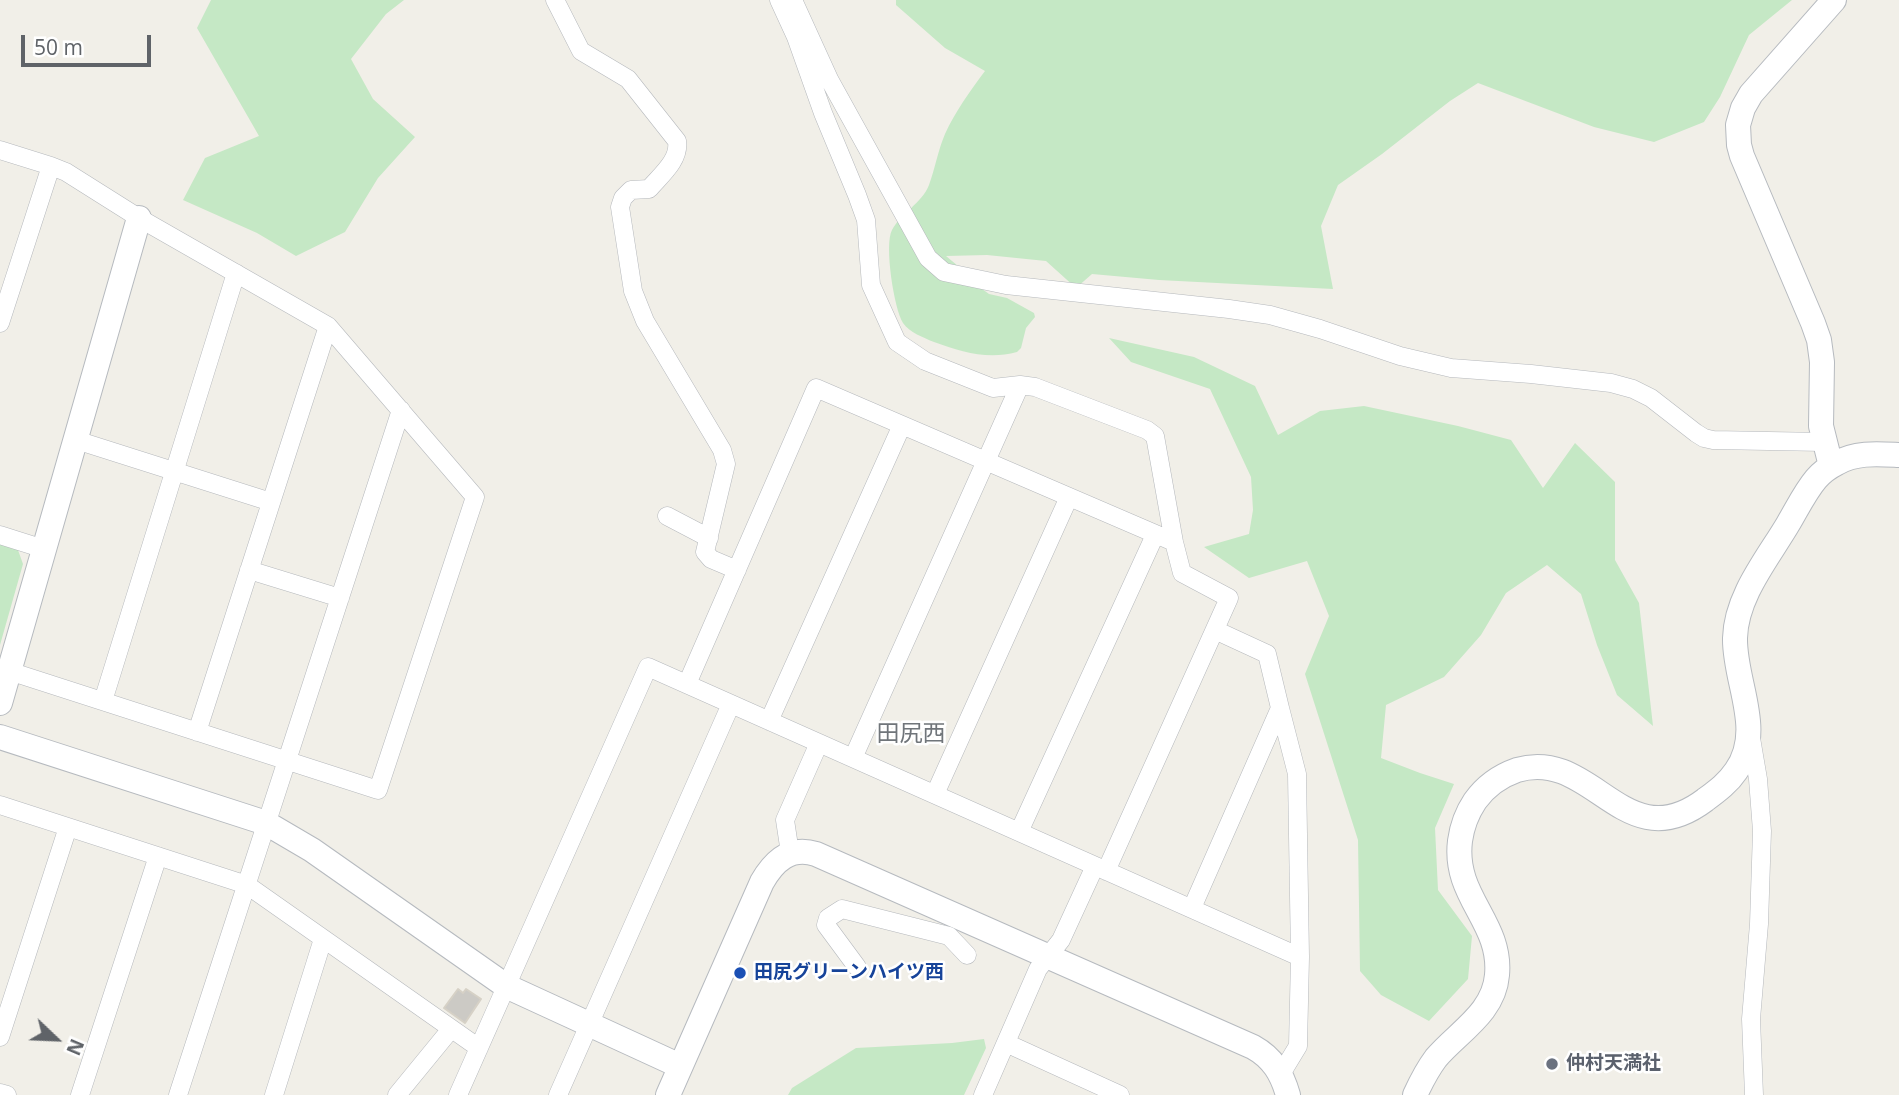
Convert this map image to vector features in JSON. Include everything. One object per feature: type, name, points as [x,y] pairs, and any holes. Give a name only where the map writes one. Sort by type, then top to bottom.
[{"type":"street","points":[[555,0],[581,51],[628,79],[677,141],[676,156],[649,189],[631,190],[623,198],[620,207],[633,291],[645,321],[722,450],[726,464],[705,552],[711,559],[737,570]]},
{"type":"street","points":[[779,0],[796,37],[866,220],[871,285],[897,342],[925,361],[993,388],[1020,384],[1035,387],[1147,430],[1155,436],[1182,573],[1229,598],[1100,868],[1061,940],[1038,969],[982,1095]]},
{"type":"street","points":[[793,0],[829,79],[928,258],[944,272],[1006,285],[1270,315],[1401,356],[1451,368],[1611,383],[1633,389],[1651,398],[1704,438],[1824,442]]},
{"type":"street","points":[[1831,466],[1821,426],[1822,362],[1819,340],[1747,172],[1738,133],[1743,108],[1751,94],[1834,0]]},
{"type":"street","points":[[0,150],[66,172],[139,218],[328,326],[475,497],[378,790],[9,671]]},
{"type":"street","points":[[0,323],[51,166]]},
{"type":"street","points":[[0,703],[139,218]]},
{"type":"street","points":[[103,701],[236,273]]},
{"type":"street","points":[[197,732],[328,326]]},
{"type":"street","points":[[853,758],[1020,384]]},
{"type":"street","points":[[687,684],[816,388],[1174,542]]},
{"type":"street","points":[[178,1095],[401,410]]},
{"type":"street","points":[[769,721],[902,425]]},
{"type":"street","points":[[76,440],[271,502]]},
{"type":"street","points":[[1754,1095],[1751,1019],[1759,924],[1762,831],[1758,779],[1735,649],[1738,615],[1755,579],[1814,481],[1831,466],[1856,456],[1899,455]]},
{"type":"street","points":[[935,794],[1069,498]]},
{"type":"street","points":[[667,516],[709,538]]},
{"type":"street","points":[[0,535],[44,549]]},
{"type":"street","points":[[1019,832],[1156,535]]},
{"type":"street","points":[[249,570],[340,598]]},
{"type":"street","points":[[1215,630],[1268,654],[1297,774],[1300,957],[1298,1046],[1285,1085]]},
{"type":"street","points":[[458,1095],[648,667],[1300,957]]},
{"type":"street","points":[[558,1095],[731,704]]},
{"type":"street","points":[[1192,908],[1280,709]]},
{"type":"street","points":[[1415,1095],[1424,1074],[1436,1059],[1487,1006],[1496,980],[1496,946],[1466,887],[1460,865],[1459,849],[1465,819],[1479,796],[1499,778],[1511,772],[1525,768],[1548,768],[1581,780],[1632,813],[1650,818],[1677,815],[1702,803],[1735,773],[1747,750],[1749,724]]},
{"type":"street","points":[[0,737],[266,823],[312,850],[506,986],[680,1066]]},
{"type":"street","points":[[790,853],[785,820],[819,743]]},
{"type":"street","points":[[0,805],[247,885],[479,1048]]},
{"type":"street","points":[[0,1037],[68,827]]},
{"type":"street","points":[[668,1095],[762,882],[774,864],[790,853],[806,851],[1253,1047],[1272,1062],[1285,1085]]},
{"type":"street","points":[[80,1095],[158,856]]},
{"type":"street","points":[[856,967],[826,925],[828,918],[842,909],[951,932],[967,955]]},
{"type":"street","points":[[274,1095],[323,939]]},
{"type":"street","points":[[397,1095],[451,1029]]},
{"type":"street","points":[[1006,1042],[1089,1089],[1120,1095]]},
{"type":"street","points":[[0,1093],[7,1095]]},
{"type":"green space","points":[[211,0],[404,0],[386,14],[351,59],[373,99],[415,137],[378,178],[345,232],[296,256],[257,233],[183,200],[205,158],[259,136],[197,28]]},
{"type":"green space","points":[[896,0],[1792,0],[1749,35],[1720,97],[1704,122],[1654,142],[1594,127],[1478,83],[1338,185],[1321,226],[1333,289],[1092,274],[1076,288],[1046,261],[987,255],[946,256],[967,278],[989,294],[1007,298],[1034,313],[1035,317],[1026,328],[1021,348],[1017,352],[985,355],[964,352],[917,334],[903,323],[896,305],[889,248],[892,230],[926,191],[949,126],[985,71],[945,48],[896,5]]},
{"type":"green space","points":[[1109,338],[1194,357],[1255,386],[1278,435],[1320,411],[1364,406],[1511,440],[1543,488],[1575,443],[1615,482],[1615,560],[1639,603],[1653,726],[1617,695],[1581,594],[1547,565],[1506,593],[1481,635],[1444,677],[1386,705],[1381,758],[1454,784],[1435,828],[1438,890],[1472,936],[1468,979],[1429,1021],[1381,995],[1360,971],[1358,840],[1305,674],[1329,616],[1307,561],[1249,578],[1204,547],[1249,534],[1253,510],[1251,477],[1210,389],[1131,362]]},
{"type":"green space","points":[[0,543],[18,550],[23,564],[0,645]]},
{"type":"green space","points":[[984,1039],[986,1048],[964,1095],[788,1095],[792,1088],[856,1048]]},
{"type":"building","points":[[458,989],[463,993],[466,989],[481,999],[465,1023],[444,1008]]},
{"type":"place","name":"田尻グリーンハイツ西","points":[[740,973]]},
{"type":"place","name":"仲村天満社","points":[[1552,1064]]},
{"type":"district","name":"田尻西","points":[[911,734]]}]
